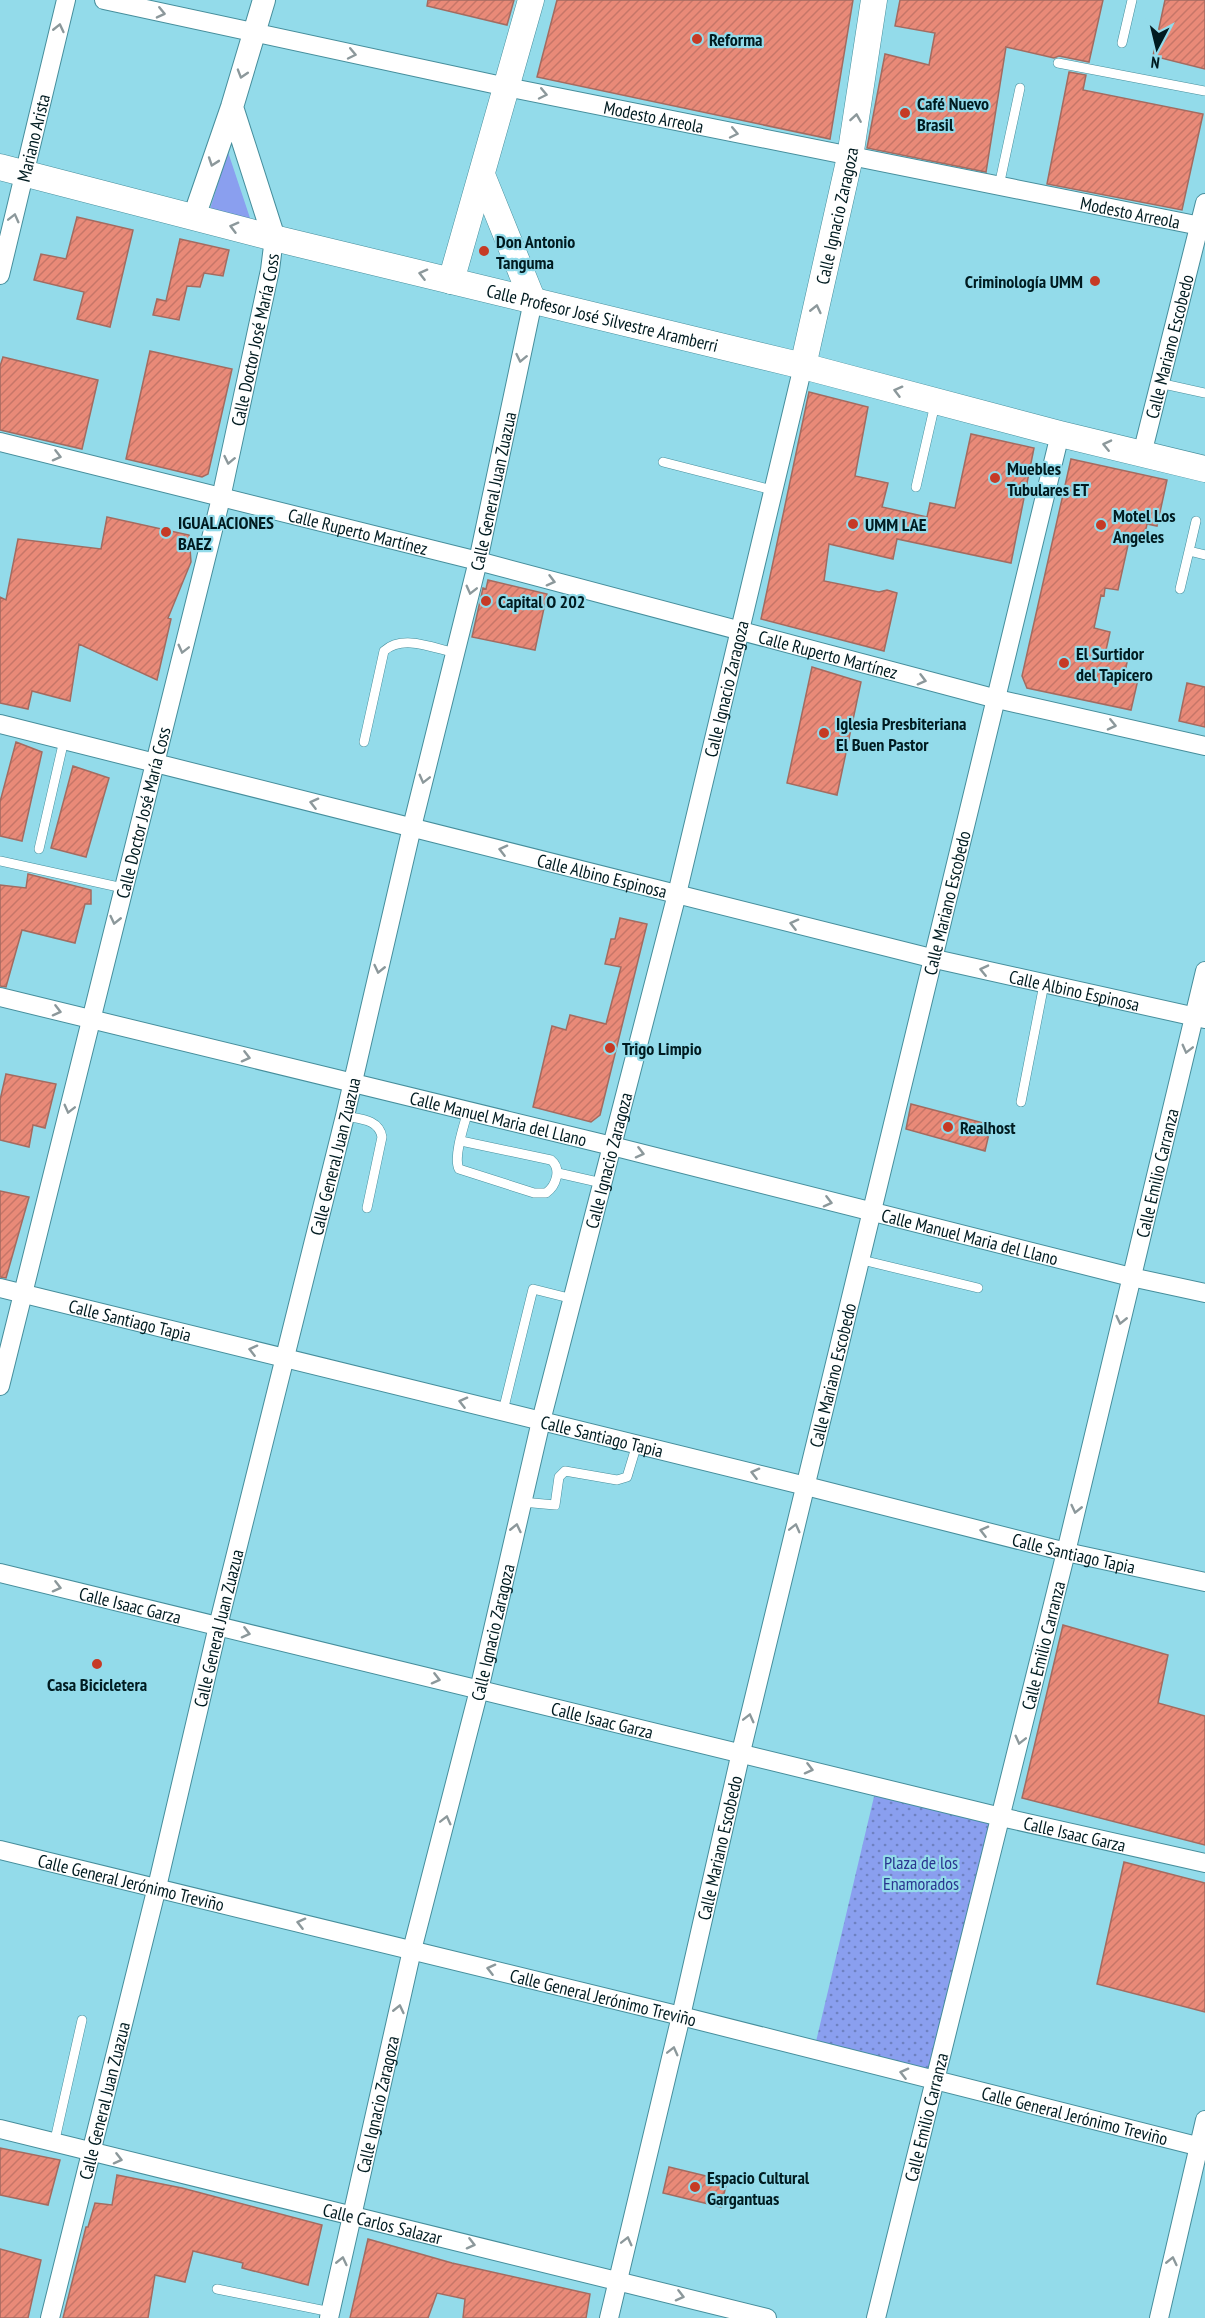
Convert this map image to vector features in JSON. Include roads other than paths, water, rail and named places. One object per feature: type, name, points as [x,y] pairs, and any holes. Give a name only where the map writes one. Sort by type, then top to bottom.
[{"type":"main road","points":[[451,281],[531,0]]},
{"type":"main road","name":"Calle Ignacio Zaragoza","points":[[803,366],[850,157],[874,0]]},
{"type":"main road","name":"Calle Profesor José Silvestre Aramberri","points":[[0,167],[274,238],[803,366],[1060,434],[1205,469]]},
{"type":"main road","points":[[483,175],[533,301]]},
{"type":"street","name":"Mariano Arista","points":[[0,275],[66,0]]},
{"type":"street","name":"Modesto Arreola","points":[[104,0],[507,87],[1202,226]]},
{"type":"street","points":[[194,217],[232,107],[264,0]]},
{"type":"street","points":[[232,107],[274,238]]},
{"type":"street","name":"Calle Mariano Escobedo","points":[[1142,454],[1202,226],[1205,203]]},
{"type":"street","name":"Calle Doctor José María Coss","points":[[0,1386],[21,1293],[92,1020],[221,498],[270,270],[274,238]]},
{"type":"street","name":"Calle General Juan Zuazua","points":[[51,2318],[157,1887],[218,1626],[345,1116],[412,827],[478,561],[533,301]]},
{"type":"street","name":"Calle Ignacio Zaragoza","points":[[330,2315],[412,1950],[479,1690],[541,1421],[676,894],[803,366]]},
{"type":"street","name":"Calle Mariano Escobedo","points":[[609,2318],[741,1752],[862,1260],[1060,434]]},
{"type":"street","name":"Calle Ruperto Martínez","points":[[0,442],[478,561],[997,699],[1205,746]]},
{"type":"street","name":"Calle Albino Espinosa","points":[[0,724],[934,959],[1200,1017]]},
{"type":"street","name":"Calle Emilio Carranza","points":[[876,2318],[1066,1552],[1131,1277],[1200,1017],[1205,971]]},
{"type":"street","name":"Calle Manuel Maria del Llano","points":[[0,997],[612,1146],[873,1214],[1205,1293]]},
{"type":"street","name":"Calle Santiago Tapia","points":[[0,1288],[1066,1552],[1205,1582]]},
{"type":"street","name":"Calle Isaac Garza","points":[[0,1573],[1000,1817],[1205,1863]]},
{"type":"street","name":"Calle General Jerónimo Treviño","points":[[0,1850],[681,2016],[1202,2148]]},
{"type":"street","points":[[1159,2318],[1202,2148],[1205,2120]]},
{"type":"street","name":"Calle Carlos Salazar","points":[[0,2129],[767,2318]]},
{"type":"lane","points":[[1122,43],[1132,0]]},
{"type":"lane","points":[[1058,63],[1205,91]]},
{"type":"lane","points":[[999,186],[1020,88]]},
{"type":"lane","points":[[1160,382],[1205,393]]},
{"type":"lane","points":[[916,487],[936,402]]},
{"type":"lane","points":[[663,462],[772,490]]},
{"type":"lane","points":[[1180,589],[1196,521]]},
{"type":"lane","points":[[1189,551],[1205,555]]},
{"type":"lane","points":[[364,742],[384,651],[393,643],[408,642],[456,653]]},
{"type":"lane","points":[[39,849],[63,740]]},
{"type":"lane","points":[[0,861],[123,888]]},
{"type":"lane","points":[[1021,1102],[1044,984]]},
{"type":"lane","points":[[461,1141],[546,1158],[555,1162],[558,1173],[553,1188],[543,1194],[459,1169],[457,1165],[461,1141],[468,1111]]},
{"type":"lane","points":[[345,1116],[374,1123],[381,1131],[382,1137],[368,1208]]},
{"type":"lane","points":[[558,1173],[602,1183]]},
{"type":"lane","points":[[862,1260],[978,1288]]},
{"type":"lane","points":[[503,1411],[533,1289],[573,1299]]},
{"type":"lane","points":[[522,1502],[555,1505],[559,1477],[566,1471],[617,1480],[627,1477],[637,1444]]},
{"type":"lane","points":[[54,2144],[82,2020]]},
{"type":"lane","points":[[217,2289],[330,2315]]},
{"type":"place","name":"Reforma","points":[[697,39]]},
{"type":"place","name":"Café Nuevo Brasil","points":[[905,113]]},
{"type":"place","name":"Don Antonio Tanguma","points":[[484,251]]},
{"type":"place","name":"Criminología UMM","points":[[1095,281]]},
{"type":"place","name":"Muebles Tubulares ET","points":[[995,478]]},
{"type":"place","name":"UMM LAE","points":[[853,524]]},
{"type":"place","name":"Motel Los Angeles","points":[[1101,525]]},
{"type":"place","name":"IGUALACIONES BAEZ","points":[[166,532]]},
{"type":"place","name":"Capital O 202","points":[[486,601]]},
{"type":"place","name":"El Surtidor del Tapicero","points":[[1064,663]]},
{"type":"place","name":"Iglesia Presbiteriana El Buen Pastor","points":[[824,733]]},
{"type":"place","name":"Trigo Limpio","points":[[610,1048]]},
{"type":"place","name":"Realhost","points":[[948,1127]]},
{"type":"place","name":"Casa Bicicletera","points":[[97,1664]]},
{"type":"place","name":"Espacio Cultural Gargantuas","points":[[695,2187]]},
{"type":"park label","name":"Plaza de los Enamorados","points":[[921,1872]]}]
